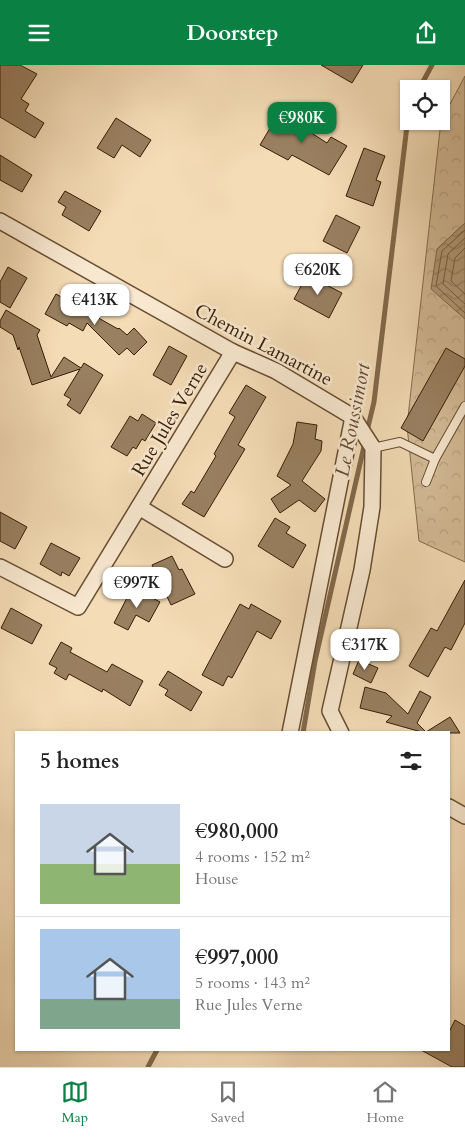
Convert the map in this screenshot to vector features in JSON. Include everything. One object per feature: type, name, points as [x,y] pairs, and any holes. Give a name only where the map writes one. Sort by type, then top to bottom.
[{"type":"street","name":"Chemin Lamartine","points":[[0,221],[233,352],[276,371],[354,417],[373,449]]},
{"type":"street","name":"Rue Jules Verne","points":[[0,567],[78,607],[233,352]]},
{"type":"street","points":[[290,731],[354,417]]},
{"type":"street","points":[[340,731],[330,711],[362,570],[372,507],[373,449]]},
{"type":"street","points":[[139,507],[225,559]]},
{"type":"street","points":[[450,808],[465,816]]},
{"type":"lane","points":[[426,482],[435,459],[465,406]]},
{"type":"lane","points":[[373,449],[400,442],[435,459]]},
{"type":"green space","points":[[465,76],[465,223],[437,249],[465,319],[465,562],[419,541],[407,426],[440,130],[450,130],[450,104]]},
{"type":"water","points":[[465,223],[465,319],[431,289],[437,249]]},
{"type":"building","points":[[0,65],[20,65],[37,74],[21,99],[29,104],[25,111],[44,123],[35,138],[0,117]]},
{"type":"building","points":[[321,65],[363,65],[352,83]]},
{"type":"building","points":[[287,111],[303,119],[299,125],[327,143],[331,137],[347,146],[329,175],[292,155],[288,160],[260,145],[276,118],[281,121]]},
{"type":"building","points":[[116,118],[151,140],[140,157],[122,145],[114,158],[97,148]]},
{"type":"building","points":[[364,148],[385,156],[376,180],[381,182],[373,206],[346,196]]},
{"type":"building","points":[[0,155],[32,175],[22,192],[0,180]]},
{"type":"building","points":[[65,191],[101,211],[89,231],[62,215],[66,207],[58,202]]},
{"type":"building","points":[[336,215],[360,227],[347,253],[323,241]]},
{"type":"building","points":[[8,267],[27,278],[10,308],[0,302],[0,282]]},
{"type":"building","points":[[307,275],[342,293],[329,318],[294,299]]},
{"type":"building","points":[[56,294],[119,328],[127,335],[134,328],[147,342],[134,355],[127,348],[119,355],[87,323],[83,331],[69,323],[67,326],[45,314]]},
{"type":"building","points":[[6,310],[40,330],[37,335],[51,377],[64,357],[81,368],[84,363],[103,375],[80,414],[67,405],[71,399],[64,395],[80,369],[32,385],[13,335],[0,327],[0,321]]},
{"type":"building","points":[[169,346],[187,356],[171,385],[153,375]]},
{"type":"building","points":[[446,348],[465,359],[465,366],[423,441],[401,428]]},
{"type":"building","points":[[246,385],[266,397],[238,445],[245,449],[204,517],[182,504],[191,491],[194,493],[216,456],[214,454],[235,417],[229,413]]},
{"type":"building","points":[[142,414],[156,423],[145,441],[142,439],[136,449],[133,447],[127,456],[111,447],[130,416],[138,421]]},
{"type":"building","points":[[297,422],[317,425],[315,439],[322,441],[321,451],[302,481],[325,499],[315,512],[299,500],[280,513],[271,499],[291,485],[277,476],[293,444]]},
{"type":"building","points":[[0,512],[27,527],[15,549],[0,541]]},
{"type":"building","points":[[275,518],[290,527],[286,533],[306,545],[293,568],[258,546]]},
{"type":"building","points":[[51,543],[80,558],[69,576],[62,572],[61,576],[40,564]]},
{"type":"building","points":[[172,556],[179,570],[182,569],[195,594],[171,605],[152,565]]},
{"type":"building","points":[[465,580],[465,623],[451,650],[445,647],[428,677],[409,666],[431,628],[437,631]]},
{"type":"building","points":[[136,589],[160,602],[149,622],[136,615],[128,630],[114,623],[129,594],[133,595]]},
{"type":"building","points":[[240,604],[249,609],[251,604],[281,621],[271,639],[257,631],[232,678],[228,676],[223,686],[202,675]]},
{"type":"building","points":[[11,608],[42,625],[32,644],[1,628]]},
{"type":"building","points":[[61,642],[72,648],[70,652],[107,672],[112,664],[143,681],[130,706],[103,689],[102,692],[69,674],[66,680],[54,673],[57,668],[49,664]]},
{"type":"building","points":[[359,660],[378,668],[371,683],[353,674]]},
{"type":"building","points":[[168,671],[202,692],[191,711],[165,695],[168,690],[159,685]]},
{"type":"building","points":[[365,687],[386,693],[408,714],[420,691],[431,697],[417,723],[425,731],[418,731],[386,722],[392,716],[360,708]]},
{"type":"building","points":[[450,717],[460,733],[450,733],[450,731],[428,731]]},
{"type":"building","points":[[455,1020],[465,1026],[465,1067],[452,1067],[423,1051],[450,1051],[450,1030]]},
{"type":"waterway","name":"Le Roussimort","points":[[424,80],[432,65]]},
{"type":"waterway","name":"Le Roussimort","points":[[367,431],[374,402],[406,130]]},
{"type":"waterway","name":"Le Roussimort","points":[[303,731],[315,661],[365,442]]},
{"type":"waterway","name":"Le Roussimort","points":[[148,1067],[156,1051]]}]
